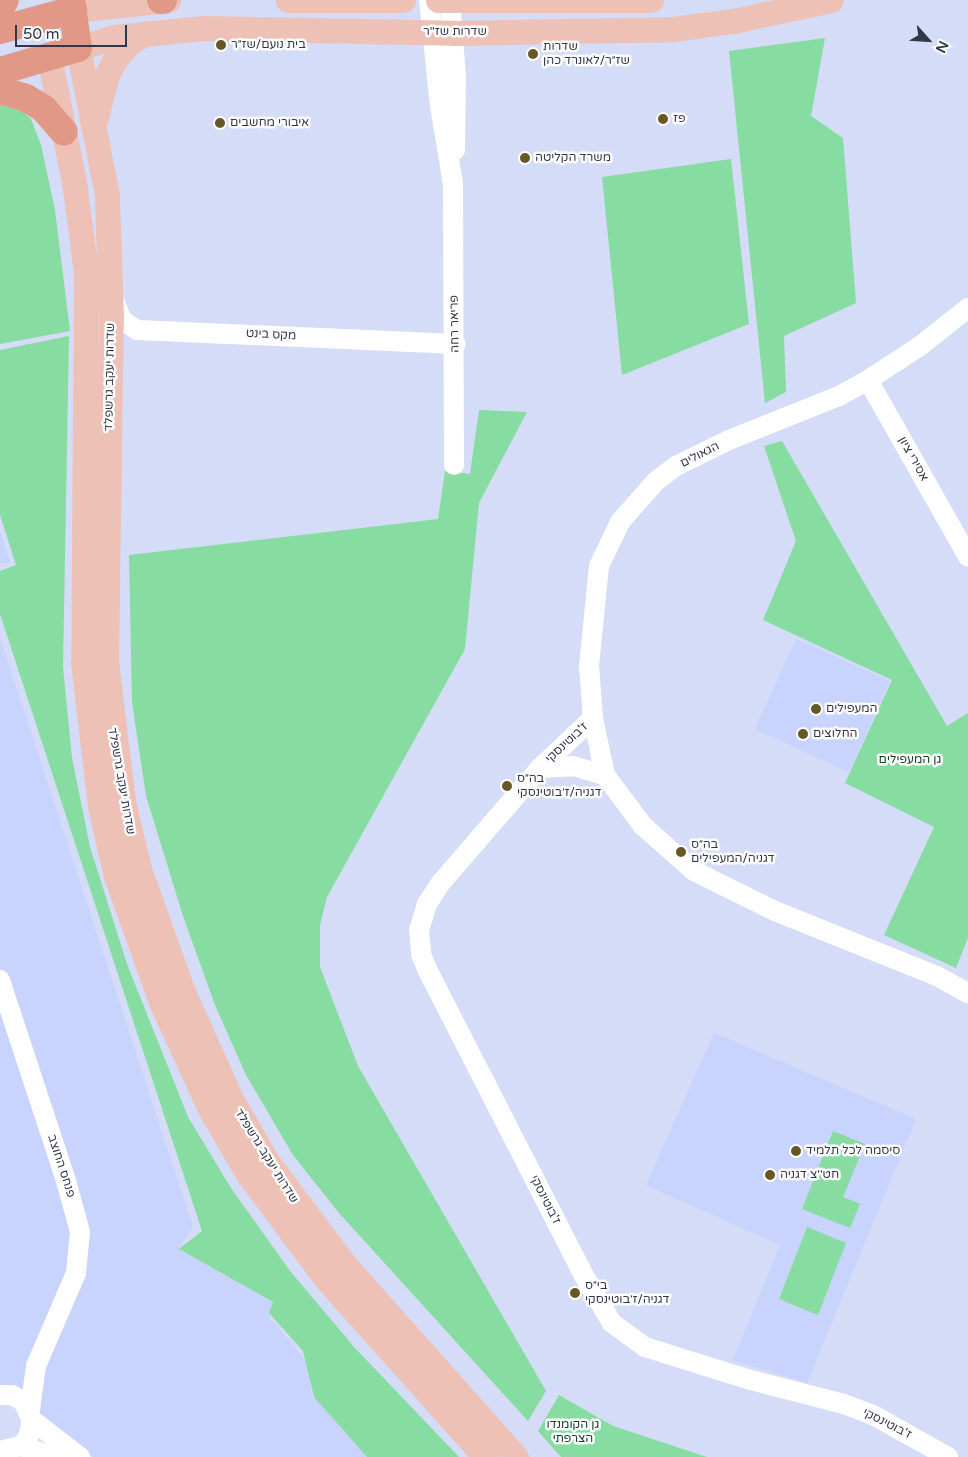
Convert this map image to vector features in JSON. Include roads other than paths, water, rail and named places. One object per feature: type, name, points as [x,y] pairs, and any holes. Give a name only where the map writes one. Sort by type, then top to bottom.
[{"type":"highway","points":[[0,8],[5,0]]},
{"type":"highway","points":[[0,30],[39,10],[72,5],[78,48],[0,71]]},
{"type":"highway","points":[[39,10],[49,56]]},
{"type":"highway","points":[[0,90],[26,98],[44,108],[64,132]]},
{"type":"main road","points":[[72,5],[168,0]]},
{"type":"main road","points":[[288,0],[403,0]]},
{"type":"main road","points":[[438,0],[650,0]]},
{"type":"main road","name":"שדרות שז\"ר","points":[[78,48],[114,36],[204,28],[443,32],[673,29],[719,24],[831,0]]},
{"type":"main road","points":[[94,122],[107,75],[115,59],[130,42],[148,32]]},
{"type":"main road","name":"שדרות יעקב גרשפלד","points":[[78,48],[107,195],[110,290],[106,661],[123,802],[139,869],[159,931],[232,1101],[267,1161],[345,1265],[516,1457]]},
{"type":"main road","name":"שדרות יעקב גרשפלד","points":[[49,56],[80,216],[86,272],[83,662],[100,806],[116,876],[161,1002],[211,1112],[248,1174],[327,1280],[485,1457]]},
{"type":"street","name":"פריאר רחה","points":[[429,0],[443,32]]},
{"type":"street","name":"פריאר רחה","points":[[450,0],[443,32],[453,184],[456,344],[454,464]]},
{"type":"street","name":"מקס בינט","points":[[110,290],[122,320],[137,330],[456,344]]},
{"type":"street","name":"הגאולים","points":[[593,718],[589,666],[595,587],[609,542],[634,504],[676,466],[729,440],[839,396],[868,380],[920,346],[968,308]]},
{"type":"street","name":"אסירי ציון","points":[[868,380],[963,535],[968,557]]},
{"type":"street","name":"ז'בוטינסקי","points":[[593,718],[540,768],[473,842],[428,904],[419,930],[422,954],[428,971],[579,1266],[612,1323],[645,1347],[823,1399],[873,1416],[948,1457]]},
{"type":"street","points":[[593,718],[605,775],[644,826],[694,871],[776,911],[937,976],[968,993]]},
{"type":"street","name":"ז'בוטינסקי","points":[[540,768],[573,766],[605,775]]},
{"type":"street","name":"פנחס החוצב","points":[[0,980],[66,1181],[80,1232],[76,1274],[42,1351],[31,1389],[31,1415],[28,1438],[21,1446]]},
{"type":"street","name":"פנחס החוצב","points":[[3,1394],[42,1351]]},
{"type":"street","points":[[3,1394],[23,1401],[31,1415],[80,1457]]},
{"type":"street","points":[[0,1451],[21,1446],[54,1457]]},
{"type":"place","name":"בית נועם/שז״ר","points":[[221,45]]},
{"type":"place","name":"שדרות שז״ר/לאונרד כהן","points":[[533,54]]},
{"type":"place","name":"פז","points":[[663,119]]},
{"type":"place","name":"איבורי מחשבים","points":[[220,123]]},
{"type":"place","name":"משרד הקליטה","points":[[525,158]]},
{"type":"place","name":"המעפילים","points":[[816,709]]},
{"type":"place","name":"החלוצים","points":[[803,734]]},
{"type":"place","name":"בה״ס דגניה/ז׳בוטינסקי","points":[[507,786]]},
{"type":"place","name":"בה״ס דגניה/המעפילים","points":[[681,852]]},
{"type":"place","name":"סיסמה לכל תלמיד","points":[[796,1151]]},
{"type":"place","name":"חט''צ דגניה","points":[[770,1175]]},
{"type":"place","name":"בי״ס דגניה/ז׳בוטינסקי","points":[[575,1293]]},
{"type":"park label","name":"גן המעפילים","points":[[910,760]]},
{"type":"park label","name":"גן הקומנדו הצרפתי","points":[[573,1432]]}]
